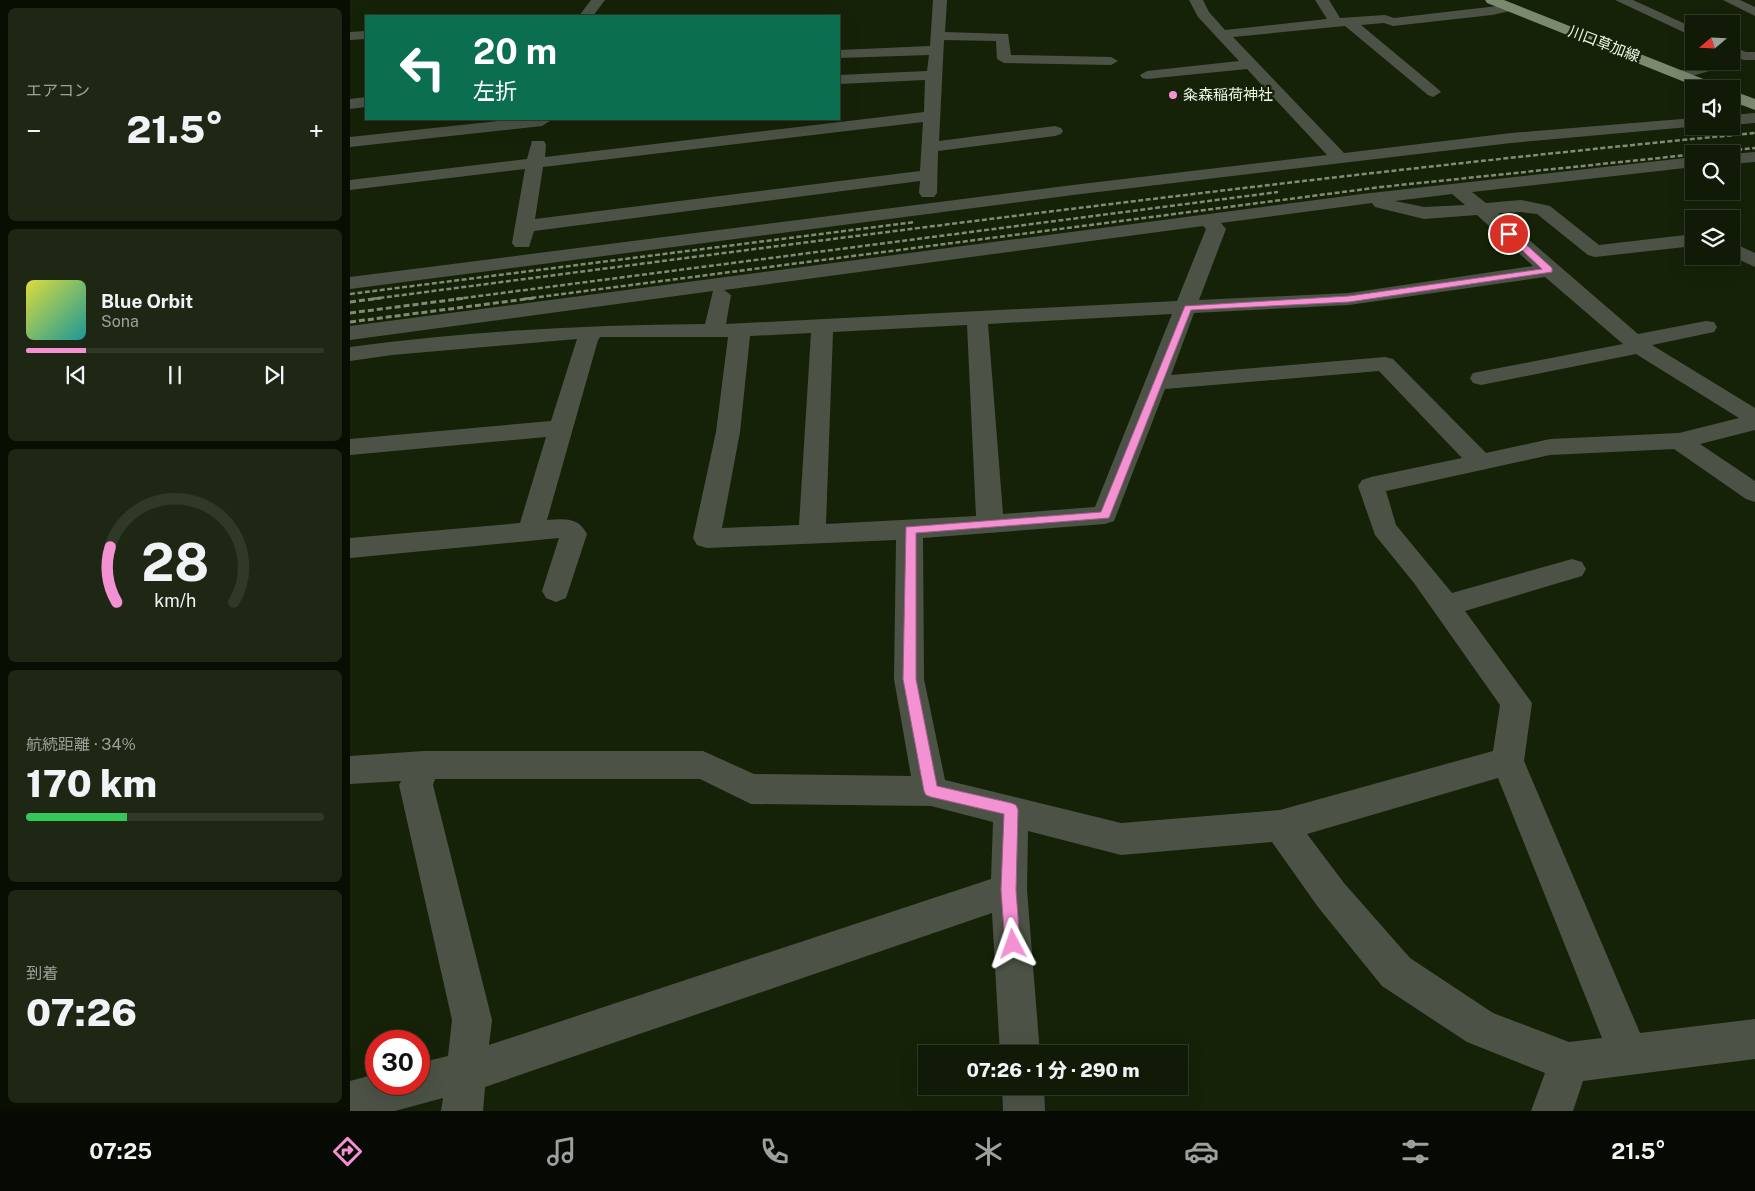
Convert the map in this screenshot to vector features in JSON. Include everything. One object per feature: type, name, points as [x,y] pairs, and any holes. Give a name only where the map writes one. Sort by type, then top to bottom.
[{"type":"main road","name":"川口草加線","points":[[1492,0],[1694,80]]},
{"type":"main road","points":[[1740,99],[1755,105]]},
{"type":"street","points":[[587,15],[598,0]]},
{"type":"street","points":[[927,210],[931,116],[940,0]]},
{"type":"street","points":[[1196,0],[1203,14],[1224,34],[1340,159]]},
{"type":"street","points":[[1322,0],[1342,22],[1433,92]]},
{"type":"street","points":[[1622,0],[1685,29]]},
{"type":"street","points":[[1730,0],[1755,12]]},
{"type":"street","points":[[1224,34],[1342,22],[1385,20],[1393,22],[1492,12],[1510,7]]},
{"type":"street","points":[[350,36],[365,35]]},
{"type":"street","points":[[840,54],[1002,37],[1004,59],[1111,62]]},
{"type":"street","points":[[1147,75],[1251,64]]},
{"type":"street","points":[[1682,75],[1698,70]]},
{"type":"street","points":[[840,79],[934,75]]},
{"type":"street","points":[[350,104],[365,102]]},
{"type":"street","points":[[350,185],[931,116]]},
{"type":"street","points":[[1740,119],[1755,118]]},
{"type":"street","points":[[350,142],[542,120],[519,262]]},
{"type":"street","points":[[350,283],[1073,190],[1511,138],[1685,124]]},
{"type":"street","points":[[930,147],[1055,131]]},
{"type":"street","points":[[1740,158],[1755,157]]},
{"type":"street","points":[[350,333],[1362,199],[1685,163]]},
{"type":"street","points":[[525,226],[929,175]]},
{"type":"street","points":[[1455,188],[1482,209],[1549,270],[1637,345],[1755,418]]},
{"type":"street","points":[[1362,199],[1424,214],[1521,206],[1543,210],[1595,251],[1685,241]]},
{"type":"street","points":[[740,330],[728,432],[708,538],[910,530],[1105,515],[1188,308],[1216,229],[1208,219]]},
{"type":"street","points":[[1740,253],[1755,261]]},
{"type":"street","points":[[350,354],[392,348],[594,331],[740,330],[1349,299],[1549,270]]},
{"type":"street","points":[[714,331],[721,295]]},
{"type":"street","points":[[977,318],[990,524]]},
{"type":"street","points":[[812,535],[822,325]]},
{"type":"street","points":[[1481,378],[1637,345],[1706,327]]},
{"type":"street","points":[[531,530],[587,340],[594,331]]},
{"type":"street","points":[[1157,384],[1385,364],[1480,462]]},
{"type":"street","points":[[1629,1055],[1508,761],[1516,703],[1424,576],[1384,528],[1371,486],[1550,447],[1679,442],[1755,422]]},
{"type":"street","points":[[350,447],[561,428]]},
{"type":"street","points":[[1679,442],[1755,493]]},
{"type":"street","points":[[350,548],[567,528],[574,534],[556,591]]},
{"type":"street","points":[[910,530],[909,679],[931,791]]},
{"type":"street","points":[[1445,606],[1572,569]]},
{"type":"street","points":[[350,770],[424,765],[703,765],[750,789],[931,791],[1120,839],[1280,826],[1508,761]]},
{"type":"street","points":[[424,765],[416,785],[472,1020],[462,1111]]},
{"type":"street","points":[[1011,810],[1009,890],[1019,1045]]},
{"type":"street","points":[[1280,826],[1331,895],[1396,972],[1481,1028],[1569,1062],[1629,1055],[1750,1047]]},
{"type":"street","points":[[350,1102],[507,1061],[1009,890]]},
{"type":"street","points":[[1552,1111],[1569,1062]]},
{"type":"street","points":[[1023,1095],[1024,1111]]},
{"type":"railway","points":[[372,299],[1235,189],[1582,150],[1755,133]]},
{"type":"railway","points":[[524,299],[1381,187],[1755,148]]},
{"type":"railway","points":[[456,299],[1278,192]]},
{"type":"railway","points":[[350,294],[915,222]]},
{"type":"railway","points":[[350,302],[381,298]]},
{"type":"railway","points":[[350,313],[466,298]]},
{"type":"railway","points":[[350,322],[534,298]]},
{"type":"place","name":"粂森稲荷神社","points":[[1173,95]]},
{"type":"route","points":[[1013,944],[1009,890],[1011,810],[931,791],[909,679],[910,530],[1105,515],[1188,308],[1349,299],[1549,270],[1509,234]]}]
